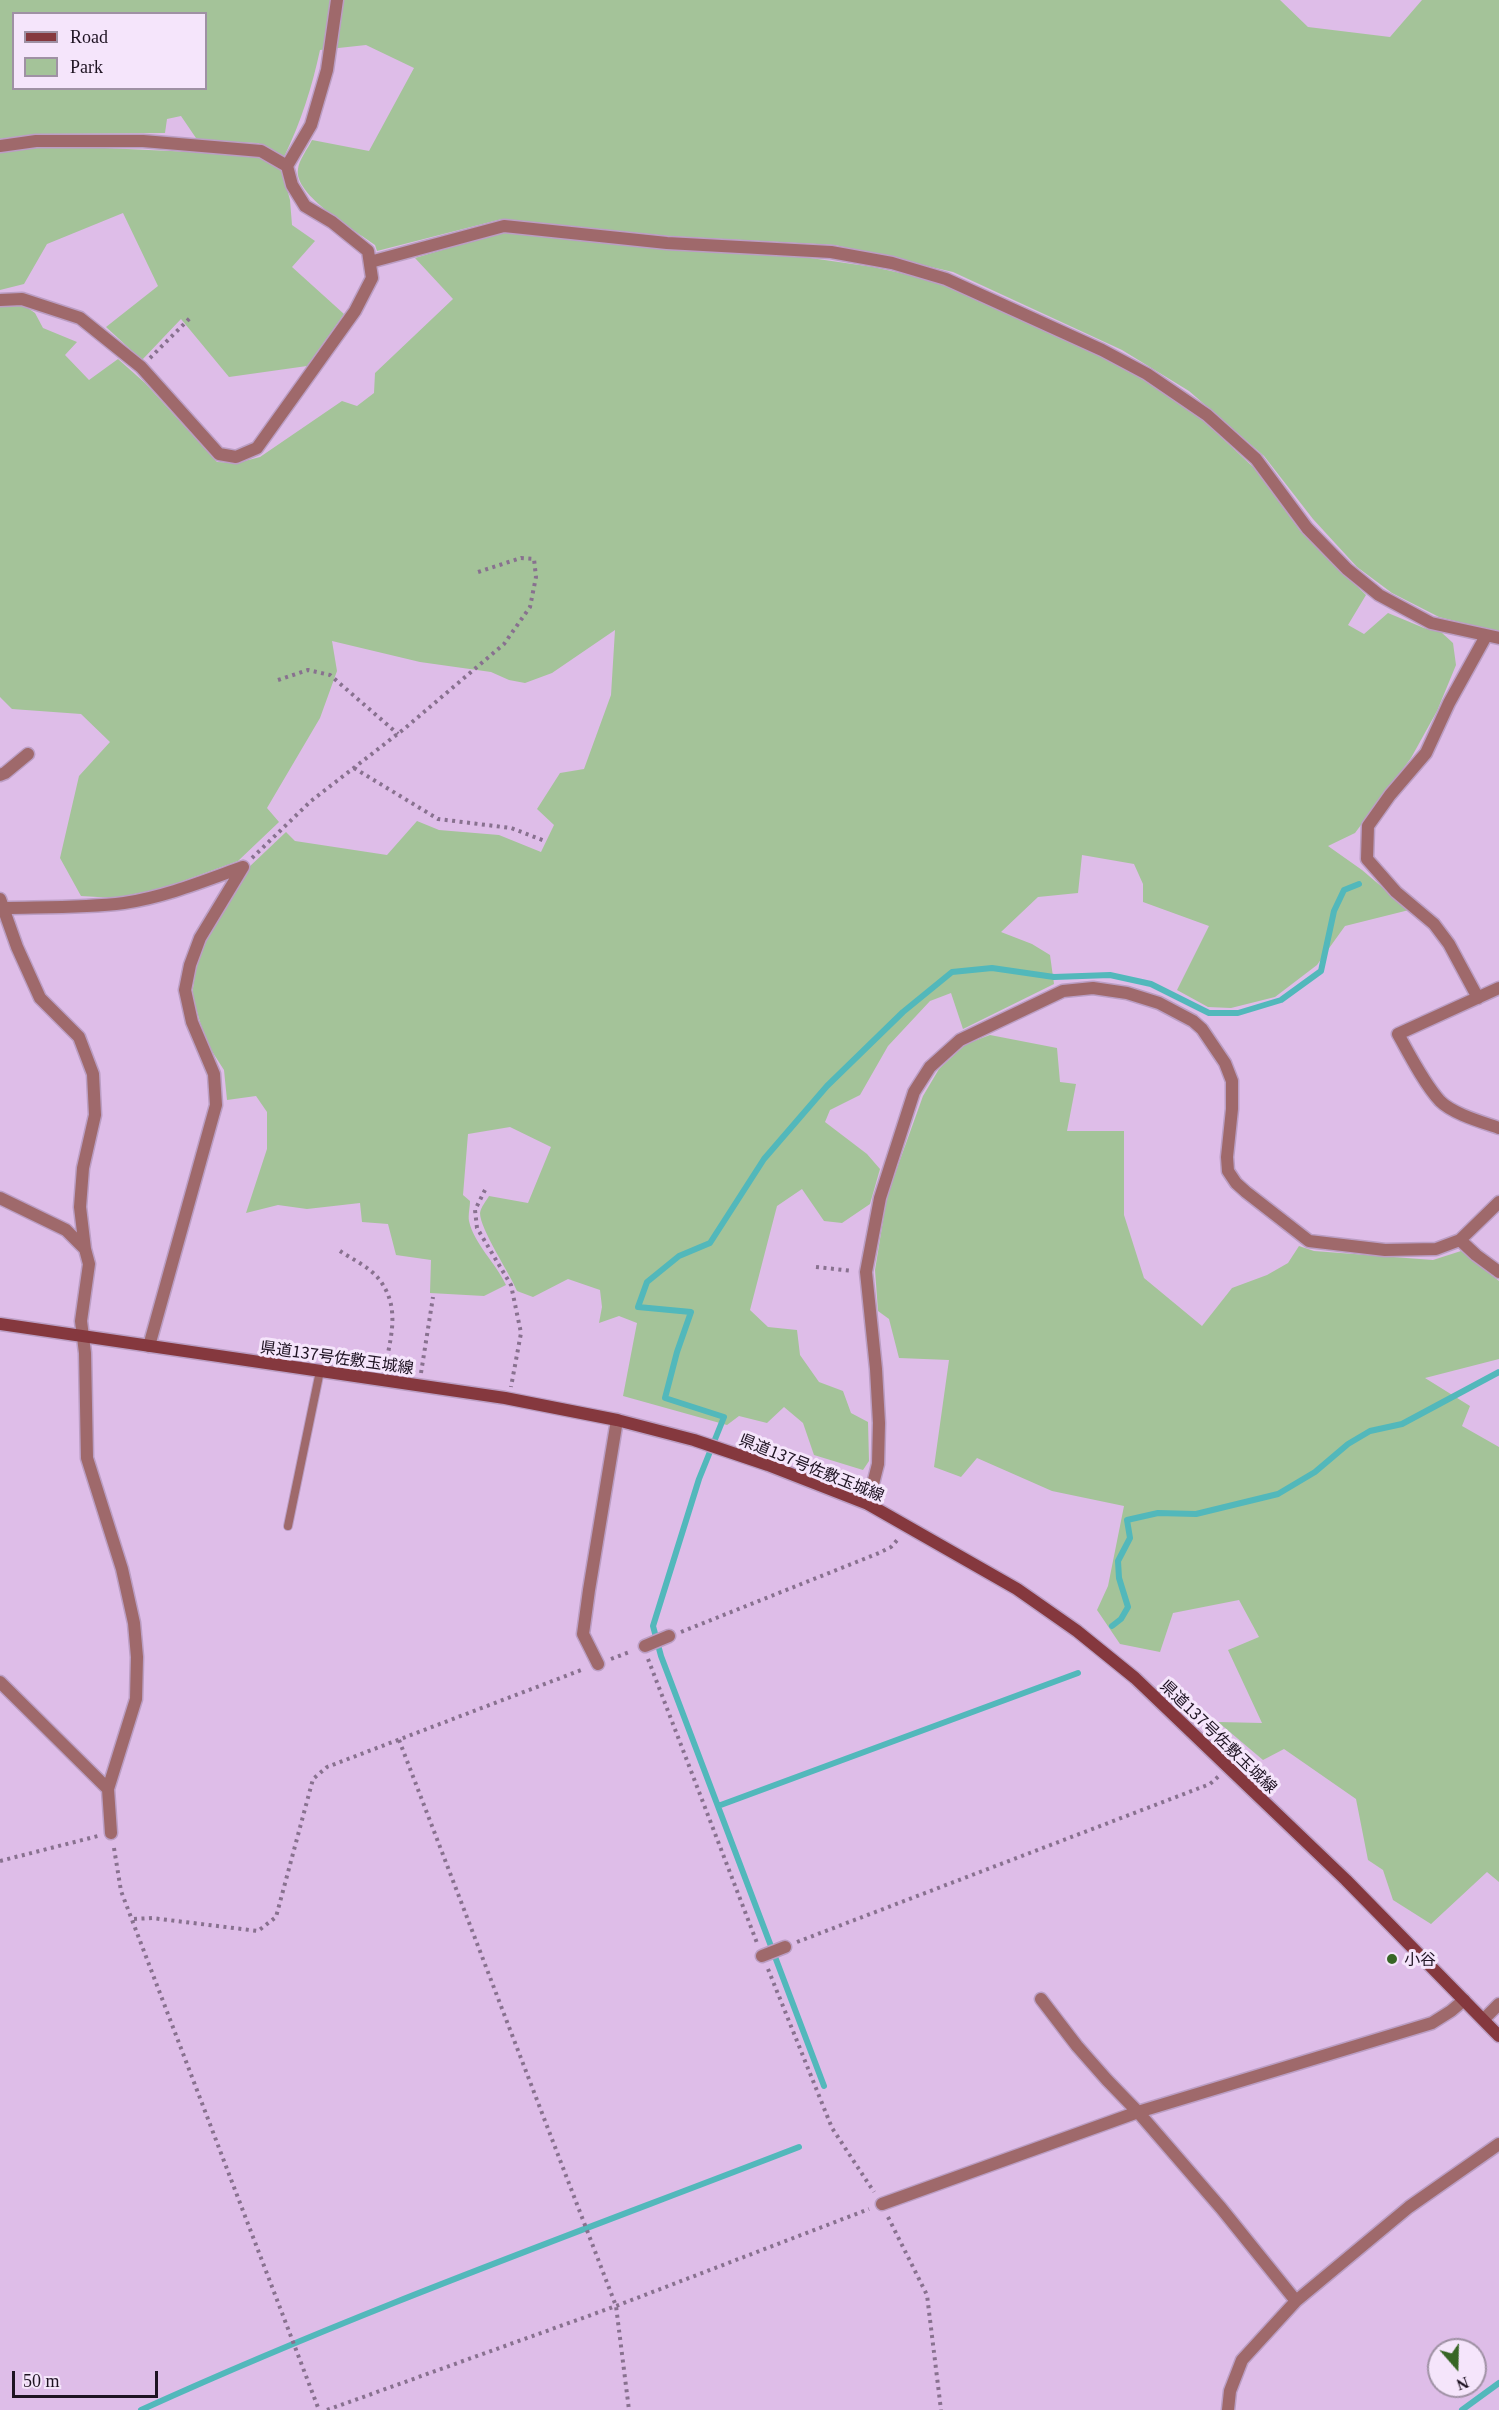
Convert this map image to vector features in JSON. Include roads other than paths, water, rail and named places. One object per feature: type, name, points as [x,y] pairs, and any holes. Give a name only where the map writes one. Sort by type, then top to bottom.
[{"type":"main road","name":"県道137号佐敷玉城線","points":[[0,1324],[509,1399],[617,1420],[724,1450],[868,1504],[1017,1589],[1077,1630],[1135,1678],[1346,1880],[1499,2036]]},
{"type":"street","points":[[287,166],[311,125],[327,70],[337,0]]},
{"type":"street","points":[[0,146],[36,141],[143,141],[261,150],[287,166],[292,186],[305,206],[332,222],[368,250],[372,278],[355,311],[257,448],[236,457],[219,454],[141,367],[80,318],[22,299],[0,300]]},
{"type":"street","points":[[369,262],[504,226],[667,243],[831,252],[892,263],[946,279],[1092,345],[1148,375],[1207,415],[1256,459],[1307,528],[1347,569],[1379,595],[1431,623],[1493,637],[1449,703],[1426,753],[1390,795],[1368,826],[1367,859],[1396,892],[1434,924],[1449,945],[1478,998]]},
{"type":"street","points":[[0,775],[28,754]]},
{"type":"street","points":[[111,1833],[108,1789],[135,1699],[137,1657],[134,1623],[122,1569],[87,1458],[85,1353],[81,1336],[81,1313],[89,1264],[80,1207],[83,1168],[95,1115],[93,1074],[79,1037],[39,998],[2,904],[71,907],[126,902],[175,891],[243,867],[200,938],[188,974],[185,990],[192,1022],[214,1074],[216,1105],[150,1346]]},
{"type":"street","points":[[868,1504],[878,1464],[879,1423],[866,1272],[880,1198],[897,1139],[914,1092],[930,1067],[960,1040],[1063,992],[1093,988],[1127,993],[1159,1003],[1192,1020],[1202,1029],[1225,1063],[1232,1081],[1228,1171],[1246,1192],[1309,1241],[1385,1250],[1437,1249],[1460,1240],[1499,1202]]},
{"type":"street","points":[[1499,988],[1398,1034],[1410,1057],[1441,1102],[1472,1119],[1499,1128]]},
{"type":"street","points":[[0,1198],[66,1230],[85,1249]]},
{"type":"street","points":[[1460,1240],[1476,1256],[1499,1272]]},
{"type":"street","points":[[598,1664],[583,1634],[617,1420]]},
{"type":"street","points":[[644,1646],[669,1636]]},
{"type":"street","points":[[0,1682],[108,1789]]},
{"type":"street","points":[[763,1955],[785,1947]]},
{"type":"street","points":[[1041,1999],[1085,2055],[1221,2208],[1296,2301]]},
{"type":"street","points":[[882,2204],[1138,2112],[1432,2024],[1464,2000]]},
{"type":"street","points":[[1484,2019],[1499,2004]]},
{"type":"street","points":[[1228,2410],[1230,2391],[1242,2360],[1296,2301],[1409,2207],[1499,2144]]},
{"type":"lane","points":[[288,1526],[320,1371]]},
{"type":"waterway","points":[[824,2086],[661,1656],[653,1626],[699,1479],[724,1417],[665,1398],[677,1352],[691,1312],[638,1307],[647,1282],[679,1256],[710,1243],[764,1159],[827,1086],[903,1012],[952,972],[992,968],[1054,977],[1110,975],[1151,984],[1209,1013],[1238,1013],[1281,1000],[1321,971],[1334,911],[1344,890],[1359,884]]},
{"type":"waterway","points":[[1112,1626],[1121,1619],[1128,1607],[1119,1578],[1118,1561],[1130,1538],[1127,1520],[1158,1513],[1196,1514],[1278,1494],[1315,1472],[1348,1444],[1370,1431],[1402,1424],[1499,1372]]},
{"type":"waterway","points":[[718,1806],[1078,1673]]},
{"type":"waterway","points":[[141,2410],[386,2306],[799,2147]]},
{"type":"waterway","points":[[1462,2410],[1499,2383]]},
{"type":"place","name":"小谷","points":[[1392,1959]]}]
